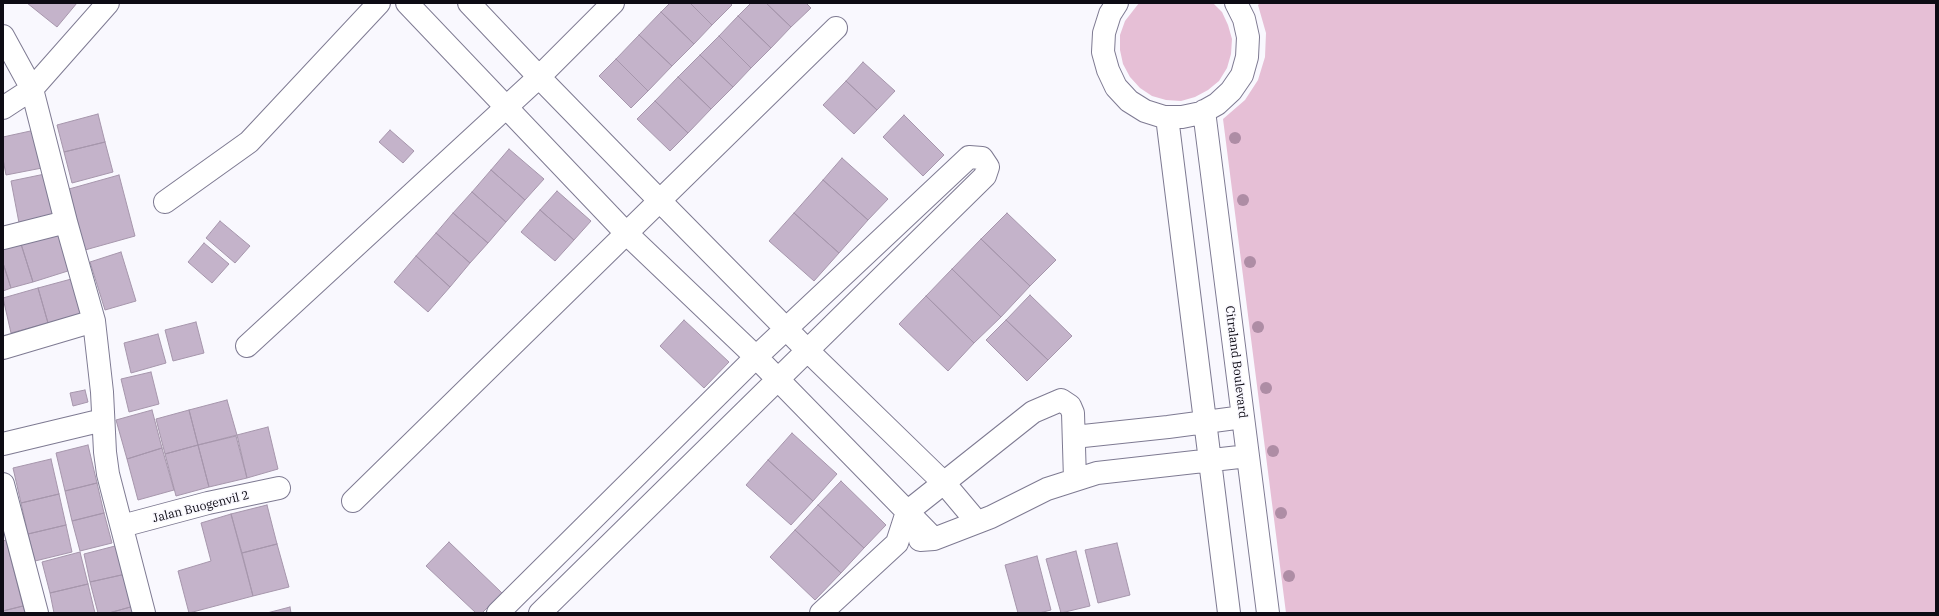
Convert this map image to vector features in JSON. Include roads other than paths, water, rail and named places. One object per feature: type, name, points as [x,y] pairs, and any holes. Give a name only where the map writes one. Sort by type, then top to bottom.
[{"type":"street","points":[[3,108],[32,89],[108,3]]},
{"type":"street","points":[[165,202],[248,142],[379,3]]},
{"type":"street","points":[[407,3],[505,108],[626,232],[756,357],[934,539]]},
{"type":"street","points":[[469,3],[539,77],[786,329],[945,484],[977,522]]},
{"type":"street","points":[[247,346],[539,77],[613,3]]},
{"type":"street","points":[[1117,3],[1110,14],[1104,33],[1103,52],[1108,70],[1116,87],[1129,101],[1145,111],[1167,117],[1182,117],[1204,111],[1217,104],[1232,91],[1242,75],[1247,57],[1248,37],[1244,19],[1237,4]]},
{"type":"street","points":[[353,501],[836,28]]},
{"type":"street","points":[[3,36],[32,89],[66,222],[94,321],[102,392],[108,474],[144,613]]},
{"type":"street","name":"Citraland Boulevard","points":[[1204,111],[1268,613]]},
{"type":"street","points":[[1167,117],[1229,613]]},
{"type":"street","points":[[498,613],[756,357],[969,157],[982,158],[988,167],[985,176],[779,380],[540,613]]},
{"type":"street","points":[[3,238],[66,222]]},
{"type":"street","points":[[3,348],[94,321]]},
{"type":"street","points":[[821,613],[897,543],[907,512],[945,484],[1033,412],[1061,400],[1070,406],[1073,414],[1075,480]]},
{"type":"street","points":[[1074,437],[1205,422],[1243,416]]},
{"type":"street","points":[[3,444],[103,420]]},
{"type":"street","points":[[897,543],[934,539],[977,522],[1047,489],[1097,474],[1248,456]]},
{"type":"street","points":[[3,484],[37,613]]},
{"type":"street","name":"Jalan Buogenvil 2","points":[[122,526],[208,503],[279,488]]}]
